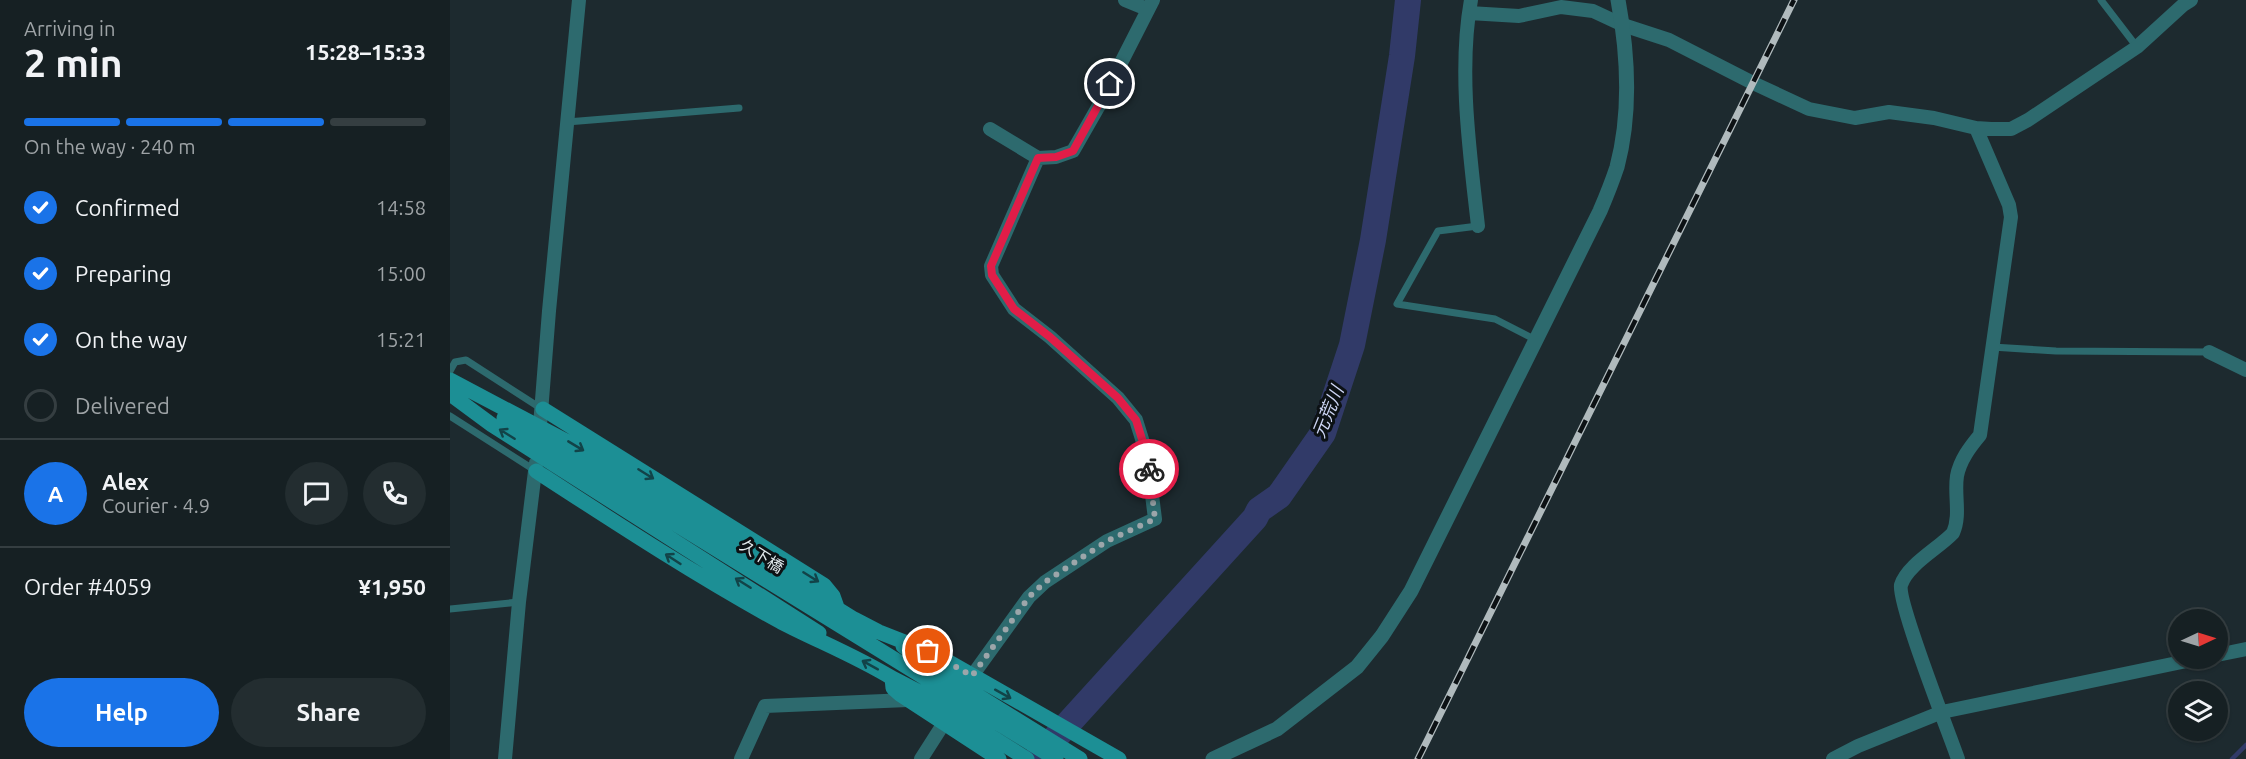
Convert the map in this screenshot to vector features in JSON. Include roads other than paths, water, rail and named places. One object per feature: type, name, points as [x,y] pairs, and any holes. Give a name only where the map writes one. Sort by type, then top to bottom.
[{"type":"main road","points":[[450,380],[579,448],[838,610],[896,639],[934,654],[1119,759]]},
{"type":"main road","name":"久下橋","points":[[450,385],[1056,759]]},
{"type":"main road","points":[[450,394],[492,425],[792,614],[835,647]]},
{"type":"main road","points":[[543,409],[824,585],[833,596],[838,610]]},
{"type":"main road","points":[[536,471],[685,567],[781,621],[925,695],[1027,759]]},
{"type":"main road","points":[[896,639],[940,672],[1080,759]]},
{"type":"main road","points":[[892,678],[893,688],[908,700],[999,759]]},
{"type":"street","points":[[505,759],[519,602],[543,409],[549,311],[579,0]]},
{"type":"street","points":[[990,129],[1038,158],[1056,157],[1073,151],[1101,102],[1150,5],[1125,0]]},
{"type":"street","points":[[1213,759],[1277,729],[1357,667],[1382,636],[1411,591],[1600,211],[1617,167],[1626,98],[1623,25],[1618,0]]},
{"type":"street","points":[[1478,226],[1466,117],[1470,6],[1519,16],[1561,7],[1593,11],[1623,25],[1669,40],[1809,109],[1855,118],[1889,112],[1934,118],[1976,129],[2011,129],[2137,47],[2185,2]]},
{"type":"street","points":[[1958,759],[1905,612],[1901,586],[1908,572],[1953,533],[1956,525],[1957,476],[1966,453],[1980,435],[2011,217],[2009,205],[1976,129]]},
{"type":"street","points":[[972,676],[1029,597],[1045,582],[1107,541],[1155,519],[1147,455],[1136,420],[1118,398],[1050,337],[1014,309],[992,275],[991,266],[1038,158]]},
{"type":"street","points":[[2209,352],[2246,370]]},
{"type":"street","points":[[2228,653],[2246,649]]},
{"type":"street","points":[[1833,759],[1857,746],[1942,712],[2168,665]]},
{"type":"street","points":[[741,759],[765,706],[908,700]]},
{"type":"street","points":[[921,759],[944,723]]},
{"type":"lane","points":[[2101,0],[2137,47]]},
{"type":"lane","points":[[567,122],[739,108]]},
{"type":"lane","points":[[1478,226],[1438,231],[1396,304],[1495,319],[1536,340]]},
{"type":"lane","points":[[1992,347],[2056,351],[2209,352]]},
{"type":"lane","points":[[450,371],[455,362],[466,360],[543,409]]},
{"type":"lane","points":[[450,416],[536,471]]},
{"type":"lane","points":[[450,609],[519,602]]},
{"type":"waterway","name":"元荒川","points":[[1036,759],[1255,518],[1259,510],[1279,496],[1323,433],[1352,345],[1373,240],[1402,56],[1408,0]]},
{"type":"waterway","points":[[2232,759],[2246,745]]},
{"type":"railway","points":[[1418,759],[1794,0]]}]
